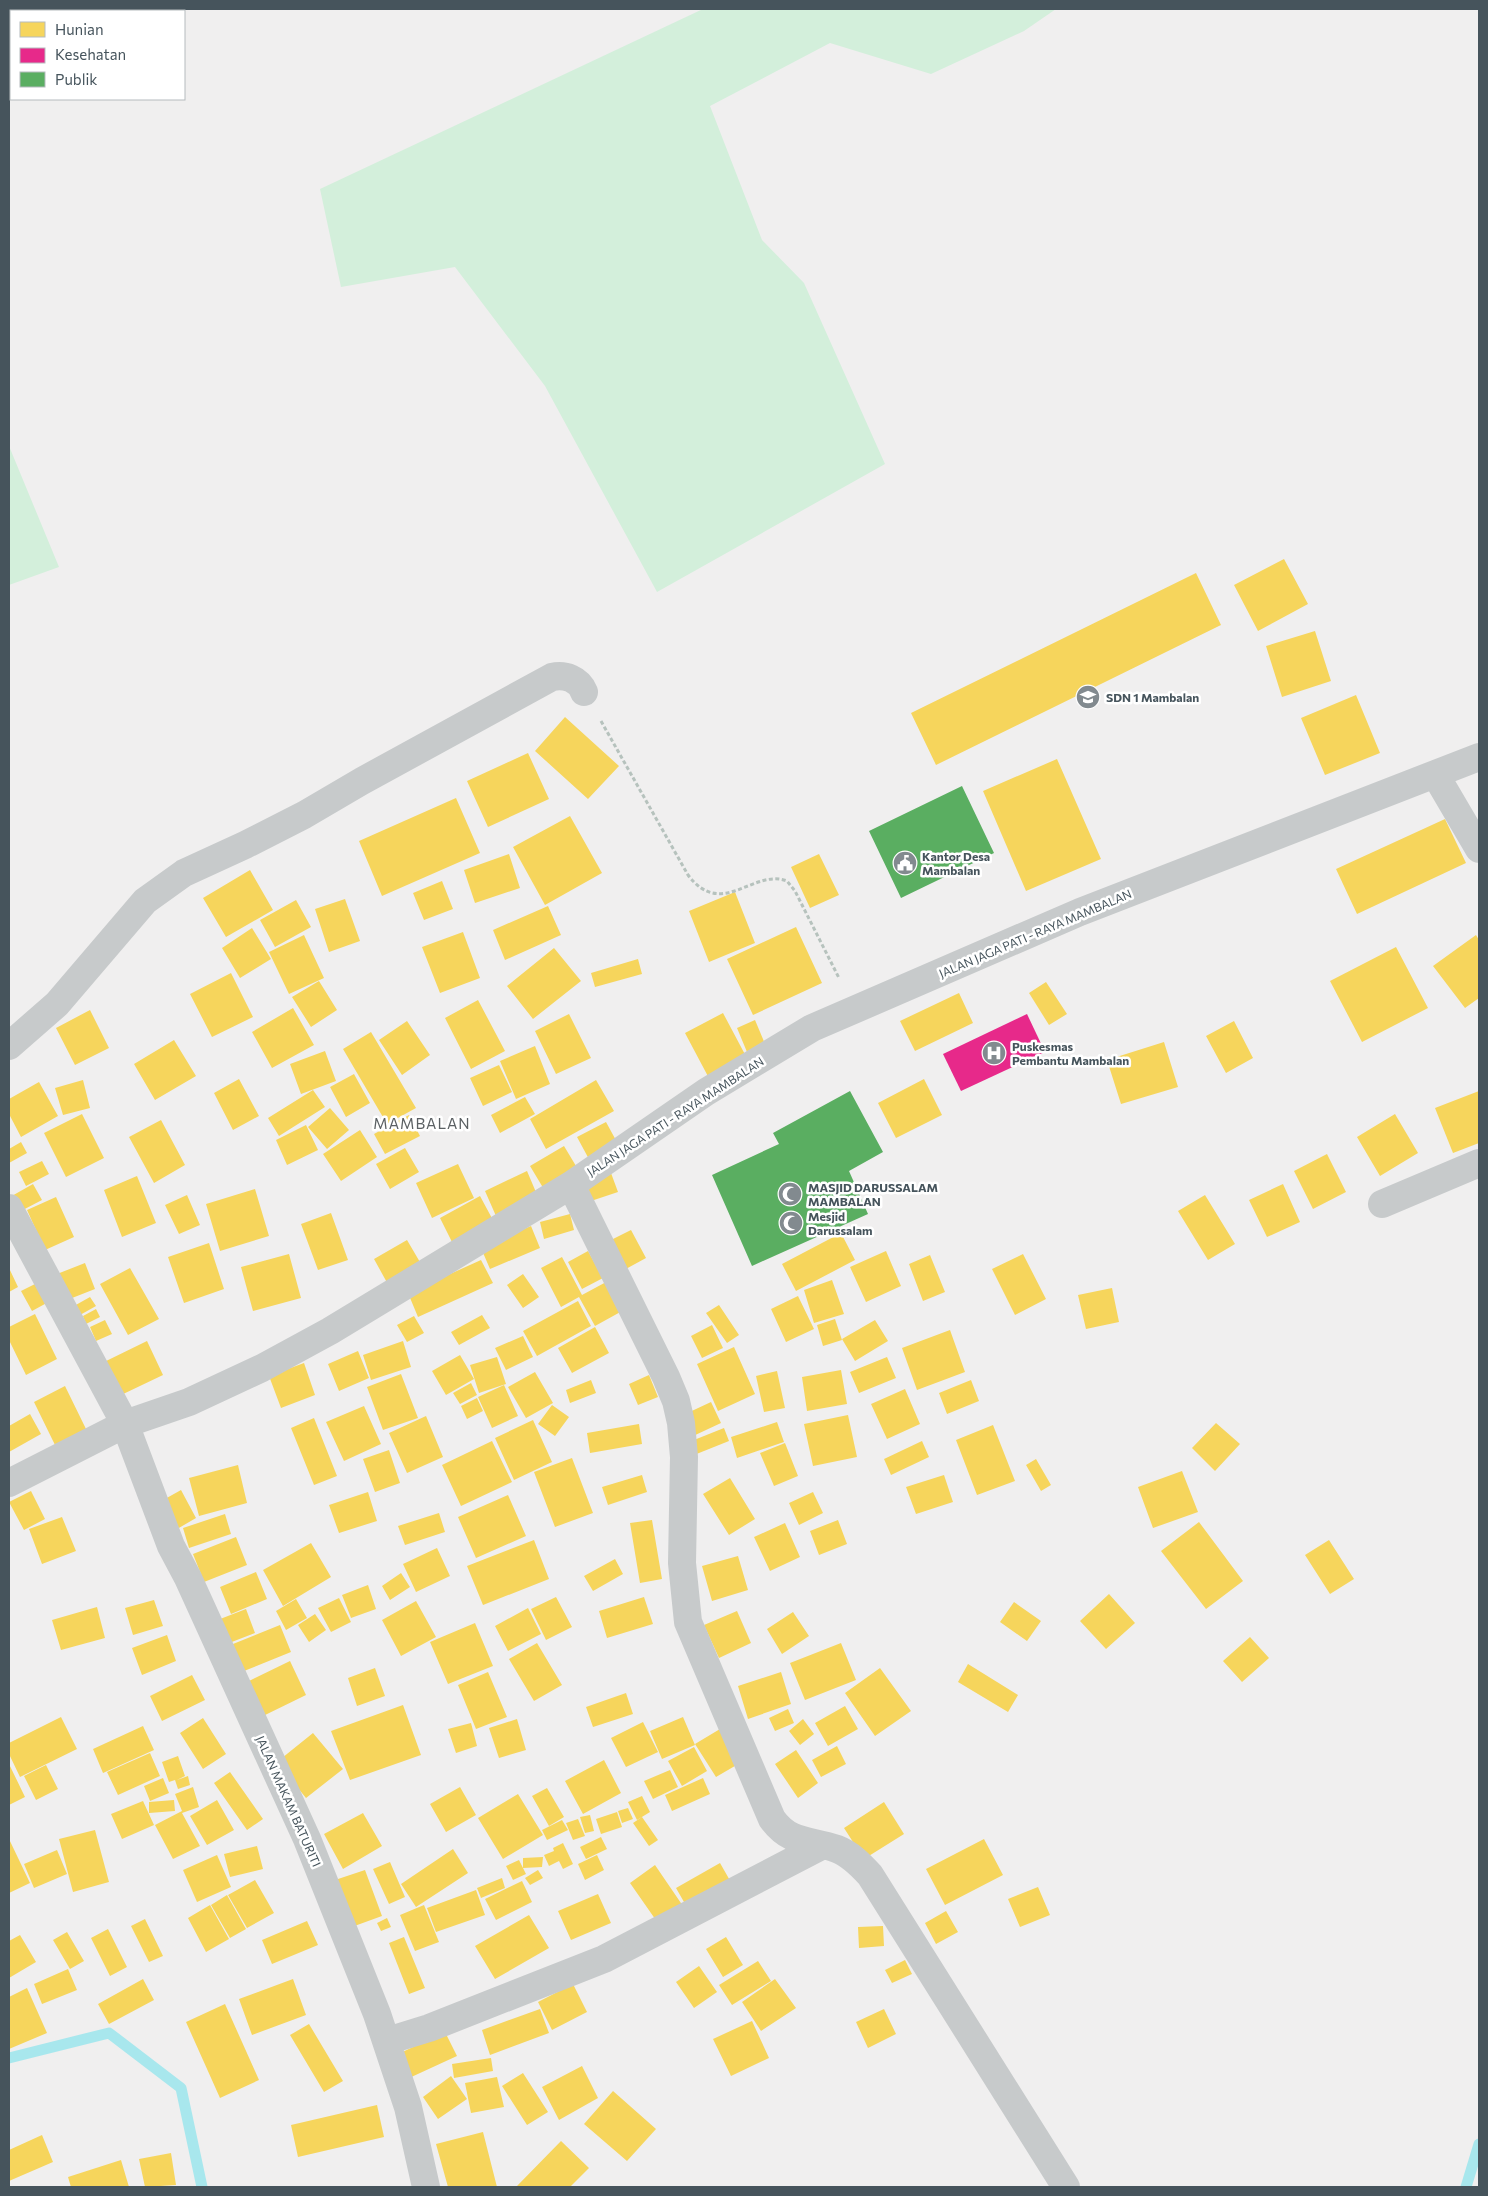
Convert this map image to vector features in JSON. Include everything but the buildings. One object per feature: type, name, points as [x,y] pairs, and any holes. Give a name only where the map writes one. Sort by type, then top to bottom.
[{"type":"street","points":[[9,1046],[57,1004],[145,901],[184,873],[245,846],[304,815],[362,781],[552,677],[569,678],[580,685],[584,692]]},
{"type":"street","name":"JALAN JAGA PATI - RAYA MAMBALAN","points":[[9,1483],[125,1424],[189,1402],[262,1368],[330,1332],[570,1185],[727,1079],[812,1028],[854,1008],[1080,912],[1479,757]]},
{"type":"street","points":[[1435,774],[1479,850]]},
{"type":"street","points":[[1382,1204],[1479,1163]]},
{"type":"street","points":[[570,1185],[676,1402],[684,1457],[682,1563],[688,1622],[772,1819],[782,1831],[796,1840],[823,1844],[850,1856],[870,1875],[1066,2187]]},
{"type":"street","name":"JALAN MAKAM BATURITI","points":[[9,1208],[125,1424],[171,1546],[188,1578],[307,1839],[387,2041],[408,2107],[426,2187]]},
{"type":"street","points":[[387,2041],[429,2028],[604,1959],[823,1844]]},
{"type":"path","points":[[584,692],[692,880],[708,892],[720,894],[775,879],[781,879],[790,883],[854,1008]]},
{"type":"green space","points":[[703,9],[1056,9],[1024,31],[931,74],[830,43],[710,106],[762,240],[804,283],[885,464],[657,592],[545,386],[455,267],[341,287],[320,189]]},
{"type":"green space","points":[[9,446],[59,567],[9,585]]},
{"type":"waterway","points":[[9,2058],[109,2033],[181,2088],[202,2187]]},
{"type":"waterway","points":[[1466,2187],[1479,2144]]},
{"type":"place","name":"SDN 1 Mambalan","points":[[1088,697]]},
{"type":"place","name":"Kantor Desa Mambalan","points":[[905,863]]},
{"type":"place","name":"Puskesmas Pembantu Mambalan","points":[[994,1053]]},
{"type":"place","name":"MASJID DARUSSALAM MAMBALAN","points":[[790,1194]]},
{"type":"place","name":"Mesjid Darussalam","points":[[791,1223]]},
{"type":"district","name":"MAMBALAN","points":[[422,1123]]}]
